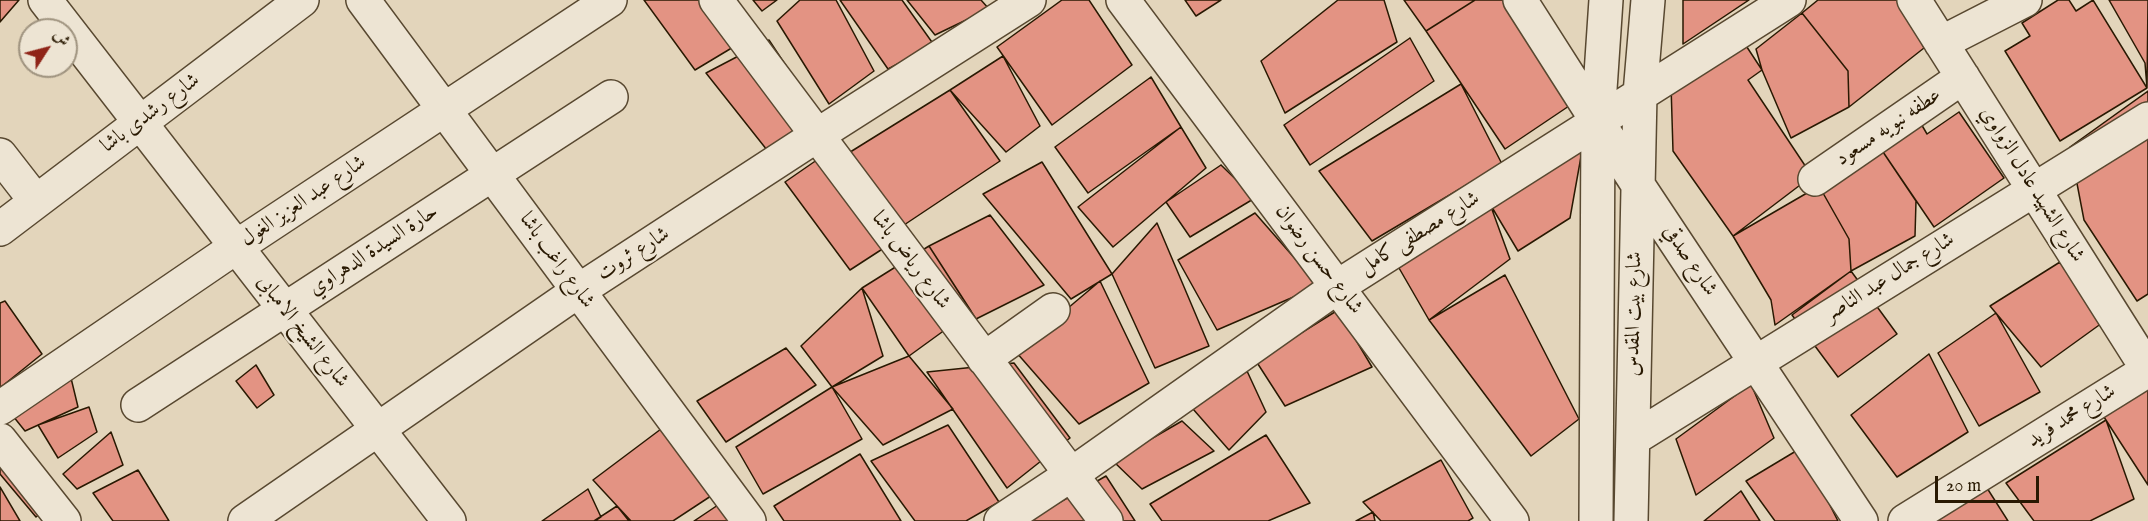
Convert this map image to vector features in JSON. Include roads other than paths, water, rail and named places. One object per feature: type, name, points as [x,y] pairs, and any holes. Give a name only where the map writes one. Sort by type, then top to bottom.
[{"type":"street","name":"شارع الشيخ الامبابى","points":[[45,0],[449,521]]},
{"type":"street","name":"شارع رشدى باشا","points":[[0,229],[302,0]]},
{"type":"street","name":"شارع راغب باشا","points":[[363,0],[749,521]]},
{"type":"street","name":"شارع عبد العزيز الغول","points":[[0,408],[610,0]]},
{"type":"street","name":"شارع رياض باشا","points":[[716,0],[1106,521]]},
{"type":"street","name":"شارع ثروت","points":[[245,521],[579,291],[1029,0]]},
{"type":"street","name":"شارع حسن رضوان","points":[[1123,0],[1512,521]]},
{"type":"street","name":"شارع صدقي","points":[[1520,0],[1599,120],[1638,185],[1757,361],[1861,521]]},
{"type":"street","name":"شارع بيت المقدس","points":[[1596,521],[1599,120],[1606,0]]},
{"type":"street","name":"شارع بيت المقدس","points":[[1631,521],[1640,94],[1648,0]]},
{"type":"street","name":"شارع مصطفى كامل","points":[[1001,521],[1072,474],[1337,287],[1789,0]]},
{"type":"street","name":"شارع الشهيد عادل الزواوي","points":[[1914,0],[2148,370]]},
{"type":"street","points":[[1941,43],[2025,0]]},
{"type":"street","name":"عطفه نبويه مسعود","points":[[1815,178],[1963,77]]},
{"type":"street","name":"حارة السيدة الدهراوي","points":[[138,405],[610,97]]},
{"type":"street","name":"شارع جمال عبد الناصر","points":[[1633,439],[2148,119]]},
{"type":"street","points":[[0,155],[35,201]]},
{"type":"street","points":[[984,359],[1053,310]]},
{"type":"street","name":"شارع محمد فريد","points":[[1905,521],[1948,510],[2148,370]]},
{"type":"street","points":[[0,440],[64,521]]}]
